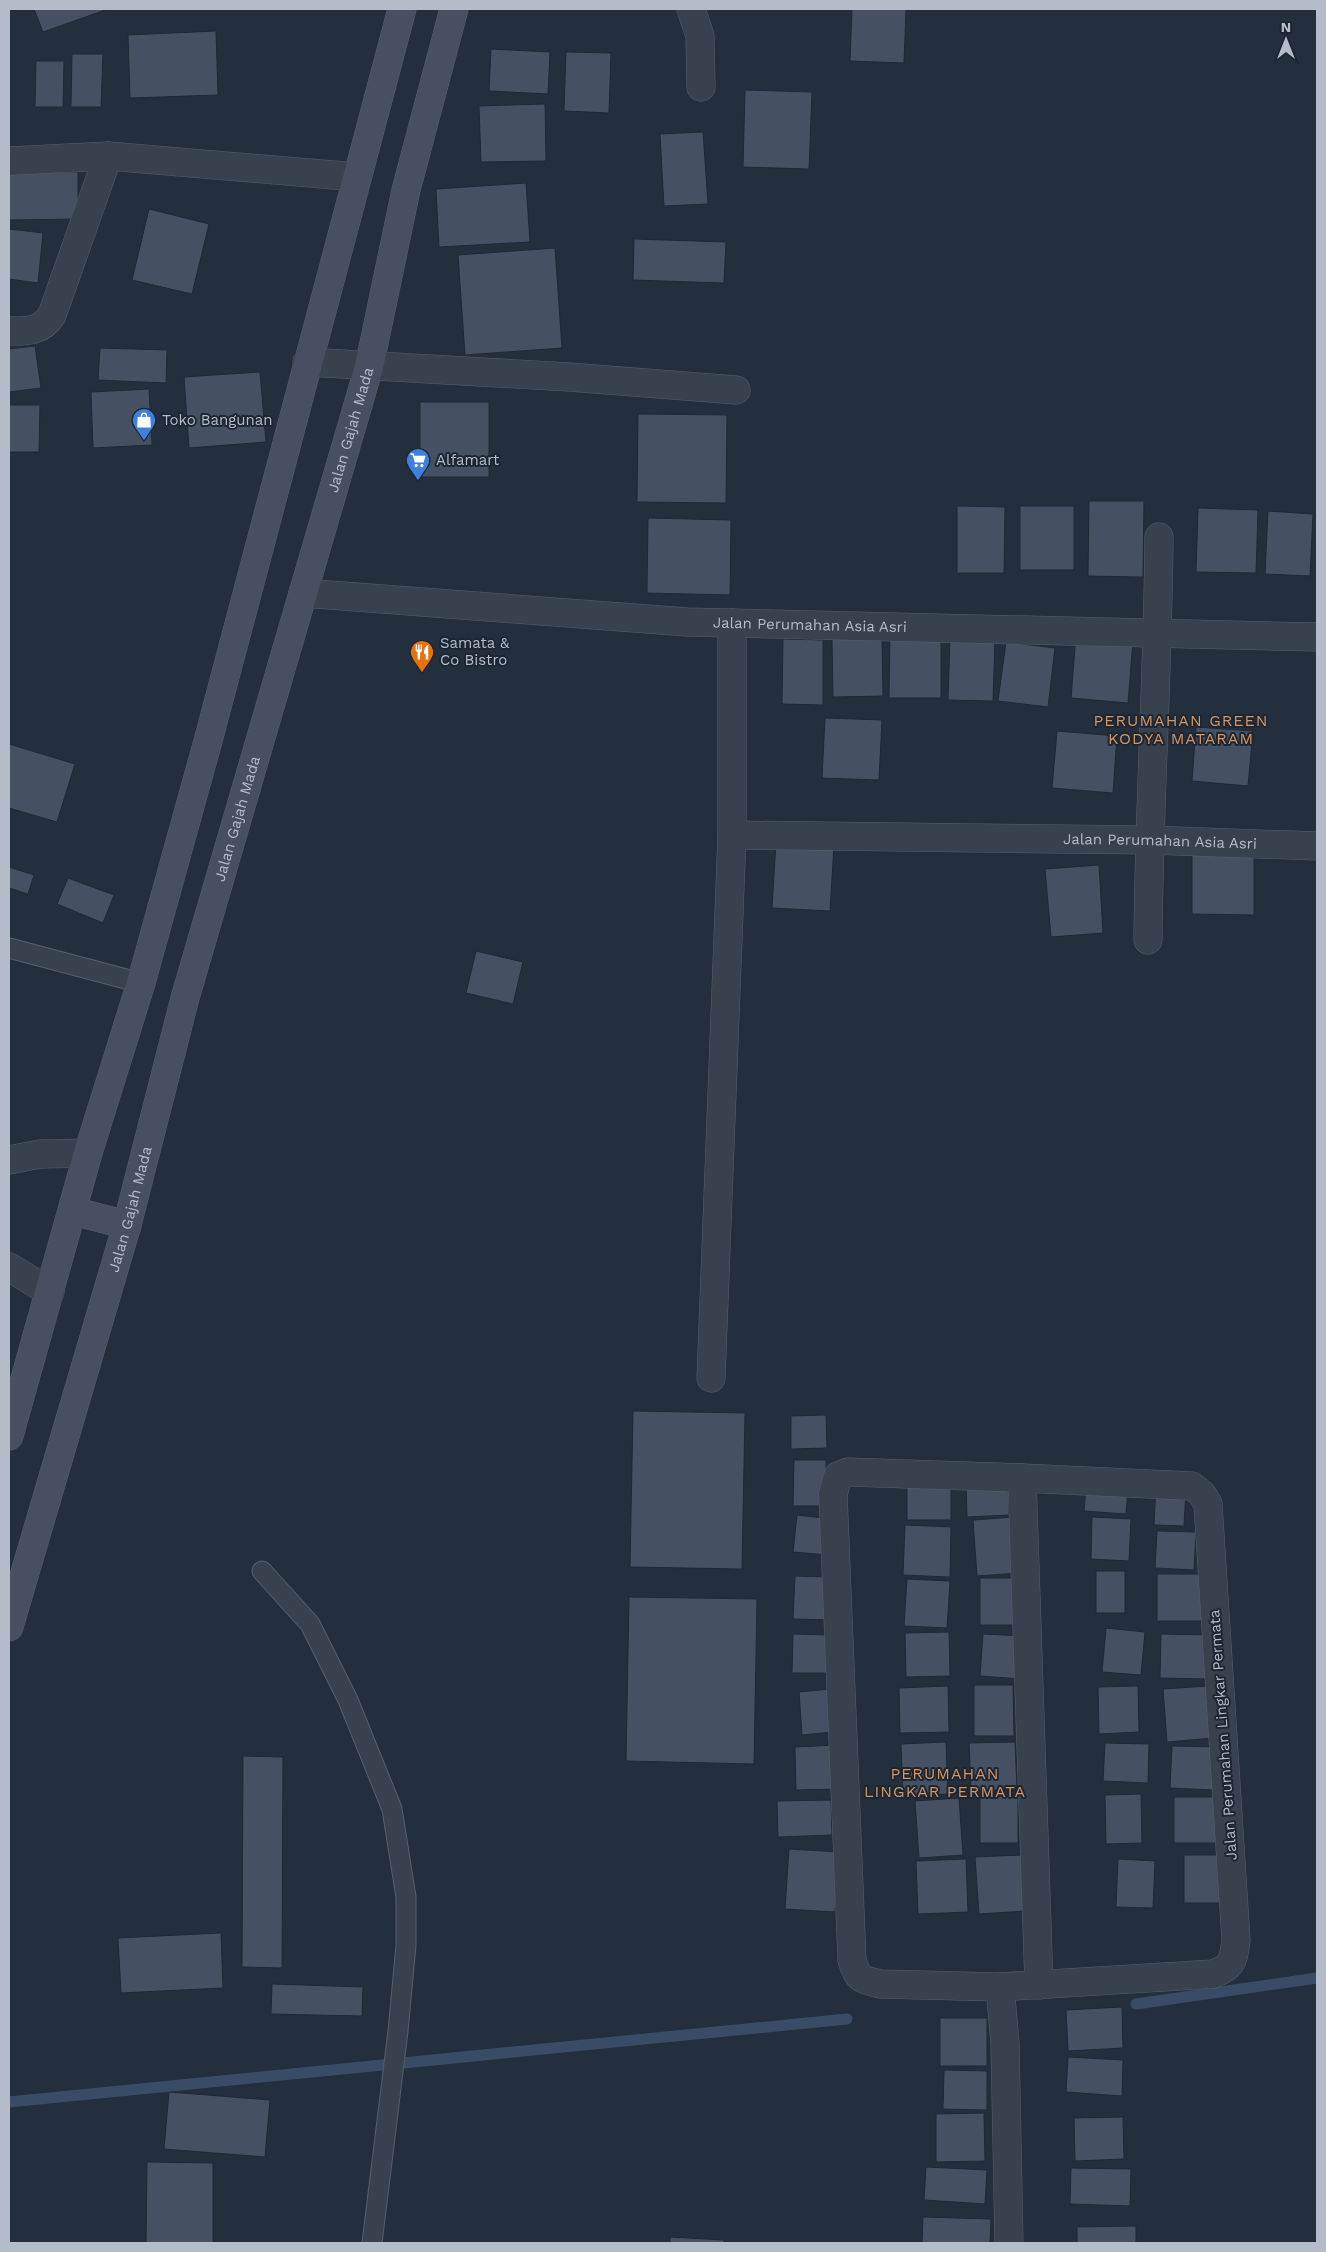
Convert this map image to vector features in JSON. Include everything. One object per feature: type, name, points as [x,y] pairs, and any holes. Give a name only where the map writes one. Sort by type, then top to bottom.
[{"type":"main road","points":[[9,1436],[88,1153],[141,983],[283,460],[307,362],[402,9]]},
{"type":"main road","name":"Jalan Gajah Mada","points":[[9,1627],[127,1224],[185,998],[369,367],[406,190],[454,9]]},
{"type":"main road","points":[[73,1211],[127,1224]]},
{"type":"street","points":[[691,9],[700,36],[701,87]]},
{"type":"street","points":[[9,161],[108,156],[357,177]]},
{"type":"street","points":[[9,331],[37,330],[46,324],[52,315],[108,156]]},
{"type":"street","points":[[307,362],[736,390]]},
{"type":"street","points":[[1148,940],[1149,840],[1158,635],[1159,537]]},
{"type":"street","name":"Jalan Perumahan Asia Asri","points":[[303,593],[687,622],[1158,635],[1317,637]]},
{"type":"street","points":[[711,1378],[732,835],[732,623]]},
{"type":"street","name":"Jalan Perumahan Asia Asri","points":[[732,835],[1149,840],[1317,846]]},
{"type":"street","points":[[9,1160],[40,1154],[88,1153]]},
{"type":"street","points":[[9,1267],[50,1292]]},
{"type":"street","name":"Jalan Perumahan Lingkar Permata","points":[[848,1472],[1192,1486],[1202,1494],[1208,1504],[1236,1940],[1232,1963],[1224,1970],[1213,1974],[1040,1986],[880,1984],[863,1980],[857,1976],[854,1970],[850,1944],[833,1494],[838,1476],[848,1472]]},
{"type":"street","points":[[1022,1478],[1040,1986]]},
{"type":"street","points":[[1000,1987],[1005,2043],[1009,2243]]},
{"type":"lane","points":[[9,948],[141,983]]},
{"type":"lane","points":[[262,1571],[310,1624],[348,1700],[392,1809],[406,1897],[406,1945],[398,2032],[372,2243]]},
{"type":"building","points":[[34,9],[108,9],[43,32]]},
{"type":"building","points":[[852,9],[906,9],[904,63],[850,61]]},
{"type":"building","points":[[216,31],[218,95],[130,98],[128,35]]},
{"type":"building","points":[[491,49],[550,52],[548,94],[489,91]]},
{"type":"building","points":[[566,52],[611,53],[609,113],[564,111]]},
{"type":"building","points":[[72,54],[103,54],[101,107],[71,107]]},
{"type":"building","points":[[36,61],[64,61],[63,107],[35,107]]},
{"type":"building","points":[[745,90],[812,92],[809,169],[743,167]]},
{"type":"building","points":[[545,104],[546,161],[481,162],[479,106]]},
{"type":"building","points":[[703,132],[708,204],[664,206],[660,134]]},
{"type":"building","points":[[9,172],[78,172],[78,219],[9,220]]},
{"type":"building","points":[[526,183],[530,242],[439,247],[436,189]]},
{"type":"building","points":[[149,209],[209,224],[192,294],[132,280]]},
{"type":"building","points":[[9,229],[43,233],[38,283],[9,279]]},
{"type":"building","points":[[634,239],[726,242],[724,283],[633,280]]},
{"type":"building","points":[[555,248],[562,348],[465,355],[458,255]]},
{"type":"building","points":[[35,346],[41,388],[9,392],[9,349]]},
{"type":"building","points":[[100,348],[167,350],[166,383],[98,380]]},
{"type":"building","points":[[260,372],[266,442],[189,448],[184,377]]},
{"type":"building","points":[[149,389],[152,445],[93,448],[91,392]]},
{"type":"building","points":[[420,402],[489,402],[489,477],[420,477]]},
{"type":"building","points":[[9,405],[40,405],[39,452],[9,452]]},
{"type":"building","points":[[638,414],[727,415],[726,503],[637,502]]},
{"type":"building","points":[[1089,501],[1144,501],[1143,577],[1088,576]]},
{"type":"building","points":[[957,506],[1005,507],[1004,573],[957,573]]},
{"type":"building","points":[[1020,506],[1074,506],[1074,570],[1020,570]]},
{"type":"building","points":[[1198,508],[1258,510],[1256,573],[1196,572]]},
{"type":"building","points":[[1268,511],[1313,514],[1310,576],[1265,574]]},
{"type":"building","points":[[648,518],[731,520],[730,595],[647,593]]},
{"type":"building","points":[[890,631],[941,632],[941,698],[889,698]]},
{"type":"building","points":[[1076,635],[1133,640],[1128,703],[1071,698]]},
{"type":"building","points":[[950,636],[995,638],[993,701],[948,700]]},
{"type":"building","points":[[882,638],[883,696],[833,697],[832,639]]},
{"type":"building","points":[[783,639],[823,640],[823,705],[782,704]]},
{"type":"building","points":[[1006,642],[1055,648],[1048,707],[998,701]]},
{"type":"building","points":[[825,718],[882,720],[879,780],[822,778]]},
{"type":"building","points":[[1196,727],[1253,731],[1248,786],[1192,781]]},
{"type":"building","points":[[1057,731],[1117,736],[1113,793],[1052,788]]},
{"type":"building","points":[[9,744],[75,764],[57,822],[9,808]]},
{"type":"building","points":[[776,842],[834,845],[830,911],[772,908]]},
{"type":"building","points":[[1192,854],[1254,855],[1254,915],[1192,914]]},
{"type":"building","points":[[1099,865],[1103,933],[1051,937],[1045,869]]},
{"type":"building","points":[[9,867],[34,875],[28,894],[9,888]]},
{"type":"building","points":[[68,878],[114,895],[103,923],[57,904]]},
{"type":"building","points":[[476,951],[523,962],[513,1004],[466,993]]},
{"type":"building","points":[[633,1411],[745,1413],[742,1569],[630,1567]]},
{"type":"building","points":[[826,1415],[827,1448],[791,1449],[791,1416]]},
{"type":"building","points":[[794,1460],[826,1460],[826,1506],[793,1506]]},
{"type":"building","points":[[907,1478],[951,1478],[951,1520],[907,1520]]},
{"type":"building","points":[[966,1479],[1008,1479],[1009,1515],[967,1517]]},
{"type":"building","points":[[1086,1485],[1128,1488],[1126,1514],[1084,1511]]},
{"type":"building","points":[[1156,1486],[1186,1488],[1184,1526],[1154,1525]]},
{"type":"building","points":[[797,1515],[832,1519],[828,1555],[793,1552]]},
{"type":"building","points":[[1015,1517],[1019,1573],[977,1576],[973,1520]]},
{"type":"building","points":[[1092,1517],[1131,1519],[1129,1561],[1091,1559]]},
{"type":"building","points":[[905,1525],[951,1527],[950,1577],[903,1575]]},
{"type":"building","points":[[1157,1531],[1196,1532],[1194,1570],[1155,1568]]},
{"type":"building","points":[[1096,1571],[1125,1571],[1125,1613],[1096,1613]]},
{"type":"building","points":[[1157,1574],[1209,1574],[1209,1621],[1157,1621]]},
{"type":"building","points":[[795,1576],[830,1577],[830,1620],[793,1619]]},
{"type":"building","points":[[980,1578],[1014,1578],[1014,1625],[980,1625]]},
{"type":"building","points":[[907,1579],[950,1581],[947,1628],[904,1626]]},
{"type":"building","points":[[629,1597],[757,1599],[754,1764],[626,1761]]},
{"type":"building","points":[[1106,1628],[1145,1632],[1141,1675],[1102,1672]]},
{"type":"building","points":[[949,1632],[950,1676],[906,1677],[905,1633]]},
{"type":"building","points":[[793,1634],[829,1635],[829,1673],[792,1673]]},
{"type":"building","points":[[983,1634],[1024,1636],[1021,1679],[980,1676]]},
{"type":"building","points":[[1161,1634],[1209,1635],[1208,1679],[1160,1678]]},
{"type":"building","points":[[974,1685],[1013,1685],[1014,1736],[974,1736]]},
{"type":"building","points":[[948,1686],[949,1732],[900,1733],[899,1688]]},
{"type":"building","points":[[1138,1686],[1139,1732],[1099,1734],[1098,1687]]},
{"type":"building","points":[[1209,1686],[1213,1738],[1167,1742],[1163,1689]]},
{"type":"building","points":[[830,1689],[833,1732],[802,1735],[799,1692]]},
{"type":"building","points":[[946,1742],[948,1794],[903,1796],[901,1744]]},
{"type":"building","points":[[1015,1742],[1017,1790],[971,1791],[969,1743]]},
{"type":"building","points":[[1105,1743],[1149,1744],[1148,1783],[1103,1781]]},
{"type":"building","points":[[837,1745],[838,1789],[796,1790],[795,1747]]},
{"type":"building","points":[[1172,1746],[1216,1747],[1214,1790],[1170,1788]]},
{"type":"building","points":[[243,1756],[283,1757],[282,1968],[242,1967]]},
{"type":"building","points":[[1141,1794],[1142,1843],[1106,1844],[1105,1795]]},
{"type":"building","points":[[980,1796],[1018,1797],[1018,1843],[980,1843]]},
{"type":"building","points":[[1174,1797],[1216,1797],[1216,1843],[1174,1843]]},
{"type":"building","points":[[959,1798],[963,1855],[919,1858],[915,1801]]},
{"type":"building","points":[[831,1800],[832,1835],[778,1837],[777,1801]]},
{"type":"building","points":[[789,1849],[839,1852],[835,1912],[785,1909]]},
{"type":"building","points":[[1022,1855],[1026,1911],[979,1914],[975,1857]]},
{"type":"building","points":[[1184,1855],[1227,1855],[1228,1903],[1184,1903]]},
{"type":"building","points":[[966,1859],[968,1912],[918,1914],[916,1861]]},
{"type":"building","points":[[1118,1859],[1155,1861],[1153,1908],[1116,1907]]},
{"type":"building","points":[[221,1933],[223,1988],[121,1993],[118,1938]]},
{"type":"building","points":[[272,1984],[363,1987],[362,2016],[271,2014]]},
{"type":"building","points":[[1122,2007],[1123,2048],[1068,2051],[1066,2010]]},
{"type":"building","points":[[940,2018],[987,2018],[987,2066],[940,2066]]},
{"type":"building","points":[[1068,2057],[1123,2060],[1122,2096],[1066,2092]]},
{"type":"building","points":[[944,2070],[987,2071],[987,2110],[943,2109]]},
{"type":"building","points":[[169,2092],[270,2100],[265,2157],[164,2149]]},
{"type":"building","points":[[984,2113],[985,2161],[936,2162],[936,2114]]},
{"type":"building","points":[[1123,2117],[1124,2159],[1075,2161],[1074,2118]]},
{"type":"building","points":[[147,2162],[213,2163],[213,2243],[146,2243]]},
{"type":"building","points":[[926,2167],[987,2170],[985,2204],[924,2200]]},
{"type":"building","points":[[1071,2168],[1131,2169],[1130,2206],[1070,2204]]},
{"type":"building","points":[[923,2217],[991,2219],[990,2243],[922,2243]]},
{"type":"building","points":[[1136,2226],[1136,2243],[1077,2243],[1077,2227]]},
{"type":"building","points":[[670,2237],[724,2240],[724,2243],[670,2243]]},
{"type":"waterway","points":[[1136,2004],[1317,1978]]},
{"type":"waterway","points":[[9,2102],[847,2019]]},
{"type":"place","name":"Toko Bangunan","points":[[144,441]]},
{"type":"place","name":"Alfamart","points":[[418,481]]},
{"type":"place","name":"Samata & Co Bistro","points":[[422,673]]},
{"type":"district","name":"PERUMAHAN GREEN KODYA MATARAM","points":[[1181,729]]},
{"type":"district","name":"PERUMAHAN LINGKAR PERMATA","points":[[945,1782]]}]
